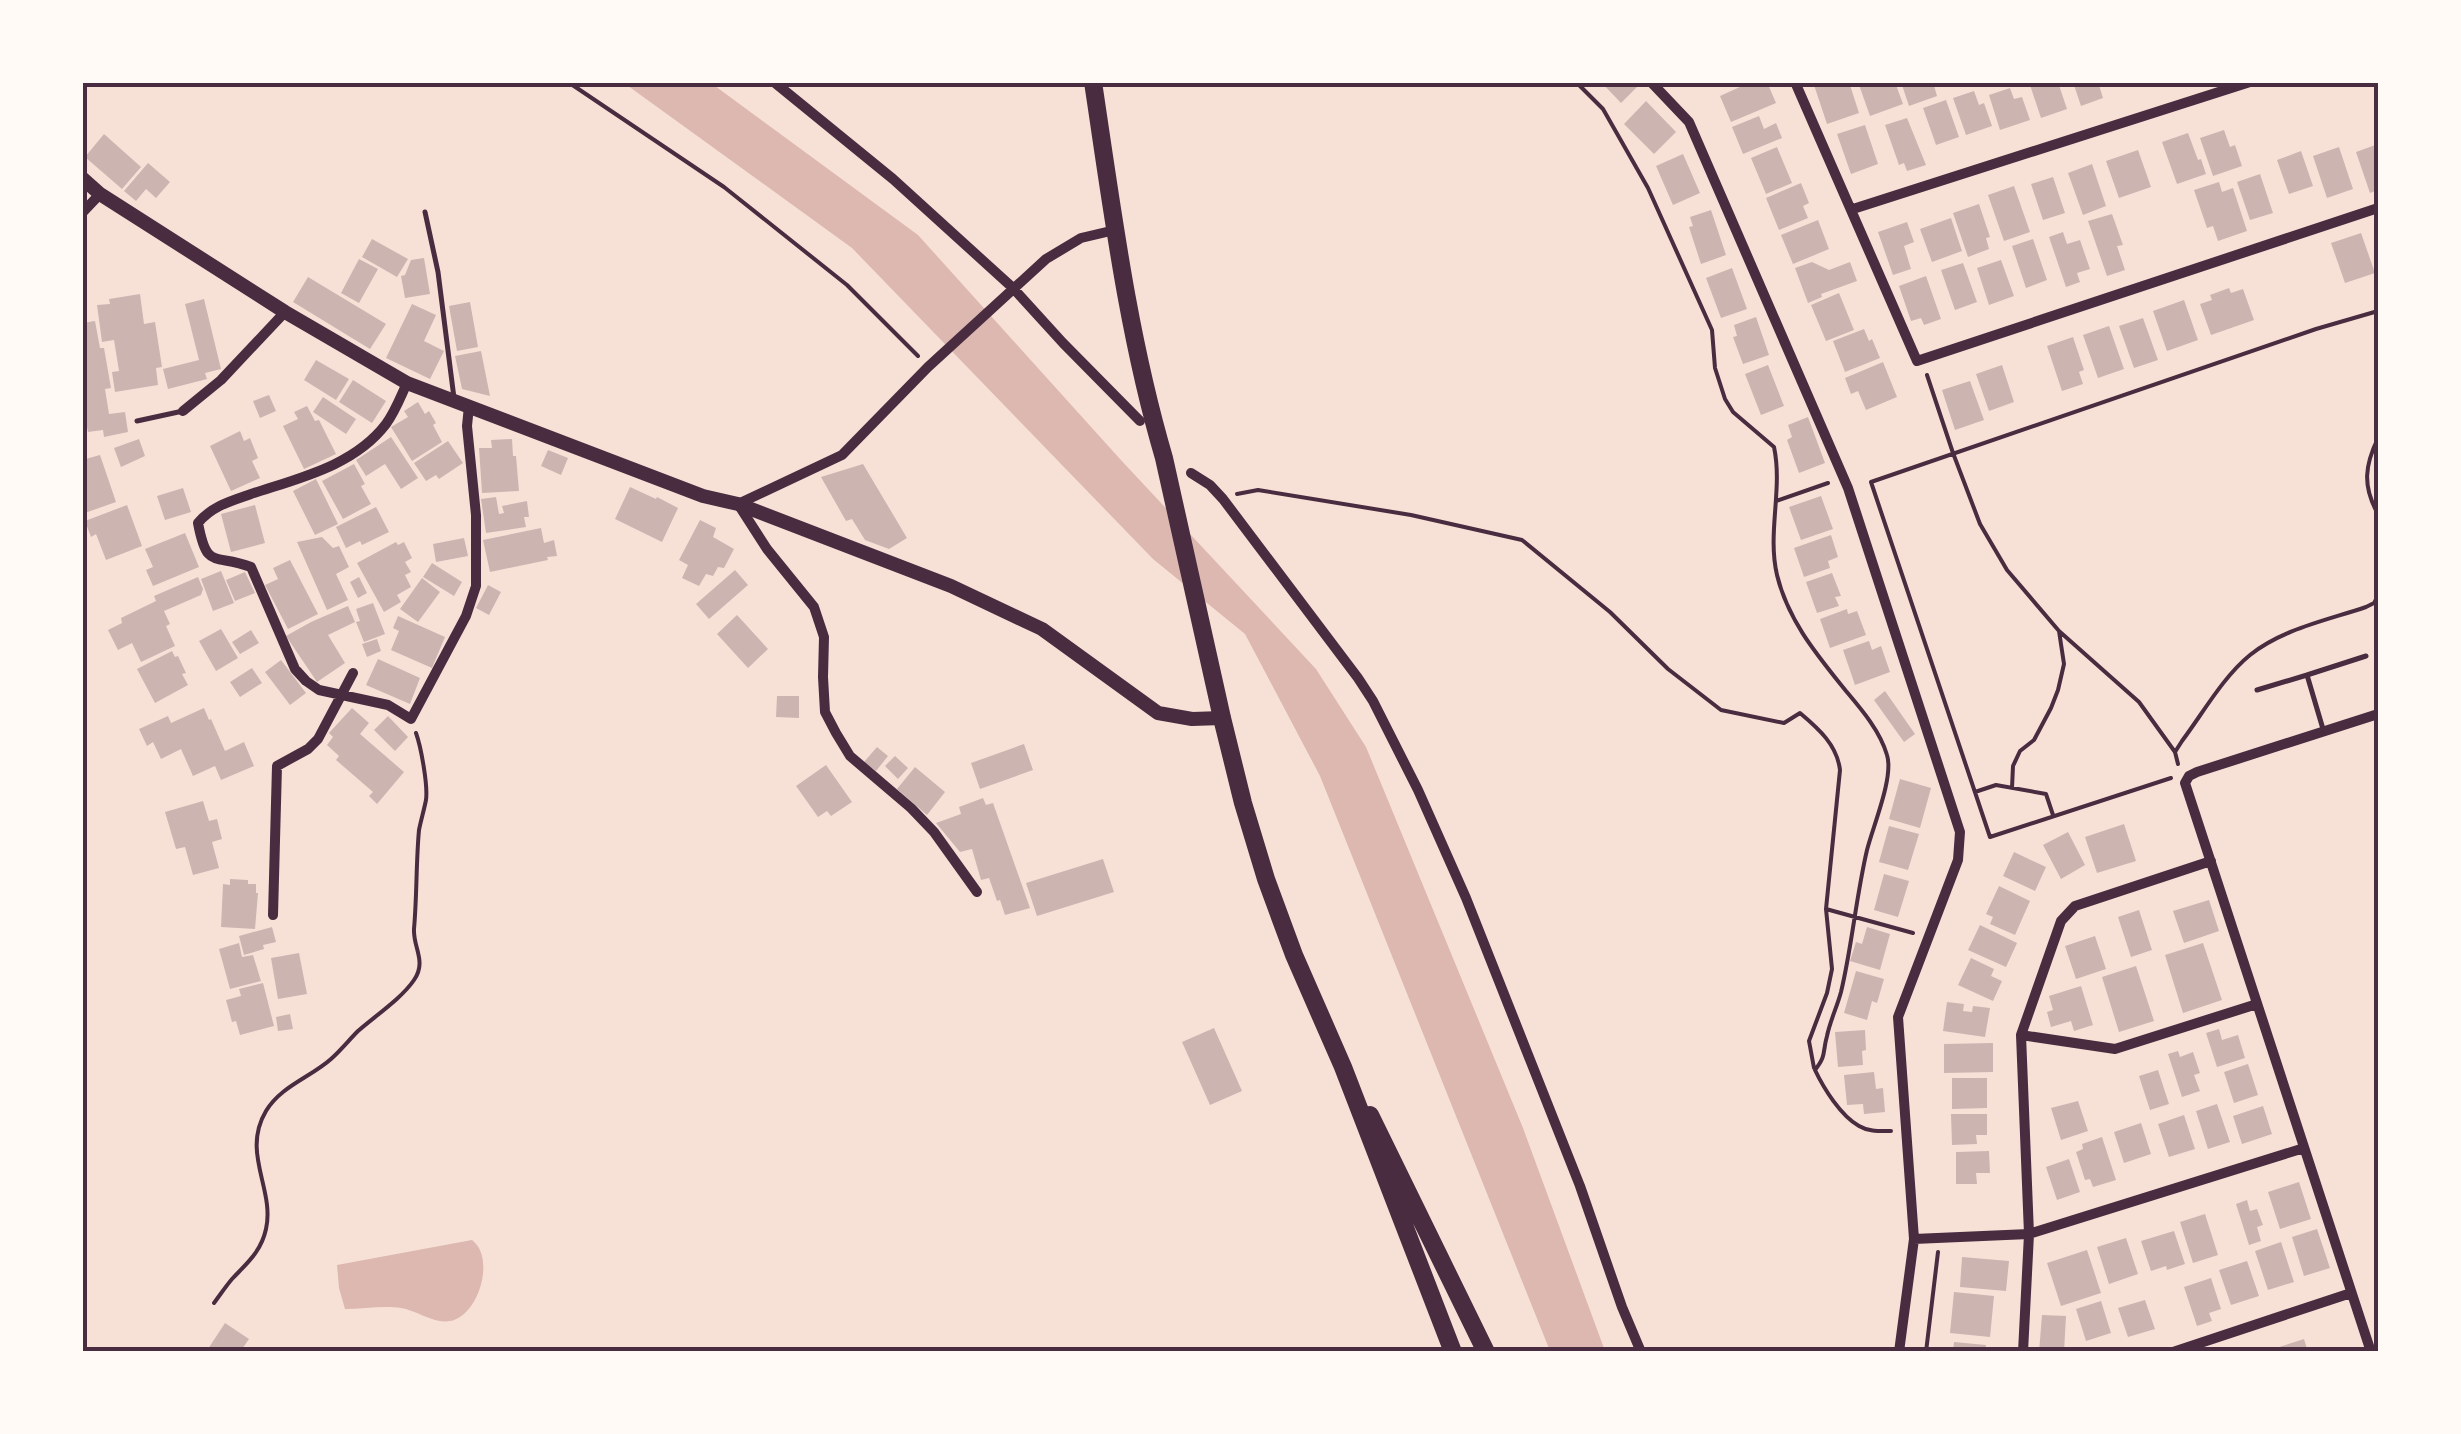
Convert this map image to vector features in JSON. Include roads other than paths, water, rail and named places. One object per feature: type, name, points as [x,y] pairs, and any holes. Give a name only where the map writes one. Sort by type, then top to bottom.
[{"type":"highway","points":[[1094,82],[1115,230],[1151,414],[1243,803],[1294,955],[1343,1067],[1452,1352]]},
{"type":"highway","points":[[1343,1067],[1380,1133],[1486,1352]]},
{"type":"street","points":[[774,82],[893,179],[1140,422]]},
{"type":"street","points":[[1650,82],[1689,122],[1844,477],[1960,832],[1958,860],[1898,1018],[1914,1239],[1899,1352]]},
{"type":"street","points":[[1795,82],[1917,361],[2378,208]]},
{"type":"street","points":[[1852,209],[2250,82]]},
{"type":"street","points":[[82,178],[100,194],[285,312],[407,382],[951,586],[1042,629],[1158,713],[1192,720],[1222,718]]},
{"type":"street","points":[[82,213],[100,194]]},
{"type":"street","points":[[738,504],[842,455],[928,367],[1046,259],[1080,238],[1115,230]]},
{"type":"street","points":[[183,411],[221,380],[285,312]]},
{"type":"street","points":[[407,382],[388,421],[373,439],[349,457],[220,504],[198,523],[202,548],[209,556],[251,568],[295,669],[306,682],[319,690],[388,705],[411,719],[466,616],[476,586],[476,515],[462,403]]},
{"type":"street","points":[[1191,473],[1223,499],[1365,690],[1418,790],[1466,898],[1641,1352]]},
{"type":"street","points":[[738,504],[814,607],[824,637],[825,712],[850,756],[934,832],[977,892]]},
{"type":"street","points":[[274,915],[277,766],[318,739],[353,673]]},
{"type":"street","points":[[2370,1352],[2185,784],[2190,776],[2378,714]]},
{"type":"street","points":[[2024,1352],[2029,1234],[2021,1035],[2061,920],[2075,906],[2211,861]]},
{"type":"street","points":[[2021,1035],[2115,1049],[2257,1004]]},
{"type":"street","points":[[1914,1239],[2029,1234],[2304,1148]]},
{"type":"street","points":[[2173,1352],[2351,1293]]},
{"type":"lane","points":[[425,212],[462,403]]},
{"type":"lane","points":[[137,421],[183,411]]},
{"type":"lane","points":[[2257,690],[2366,656]]},
{"type":"lane","points":[[2307,676],[2324,732]]}]
